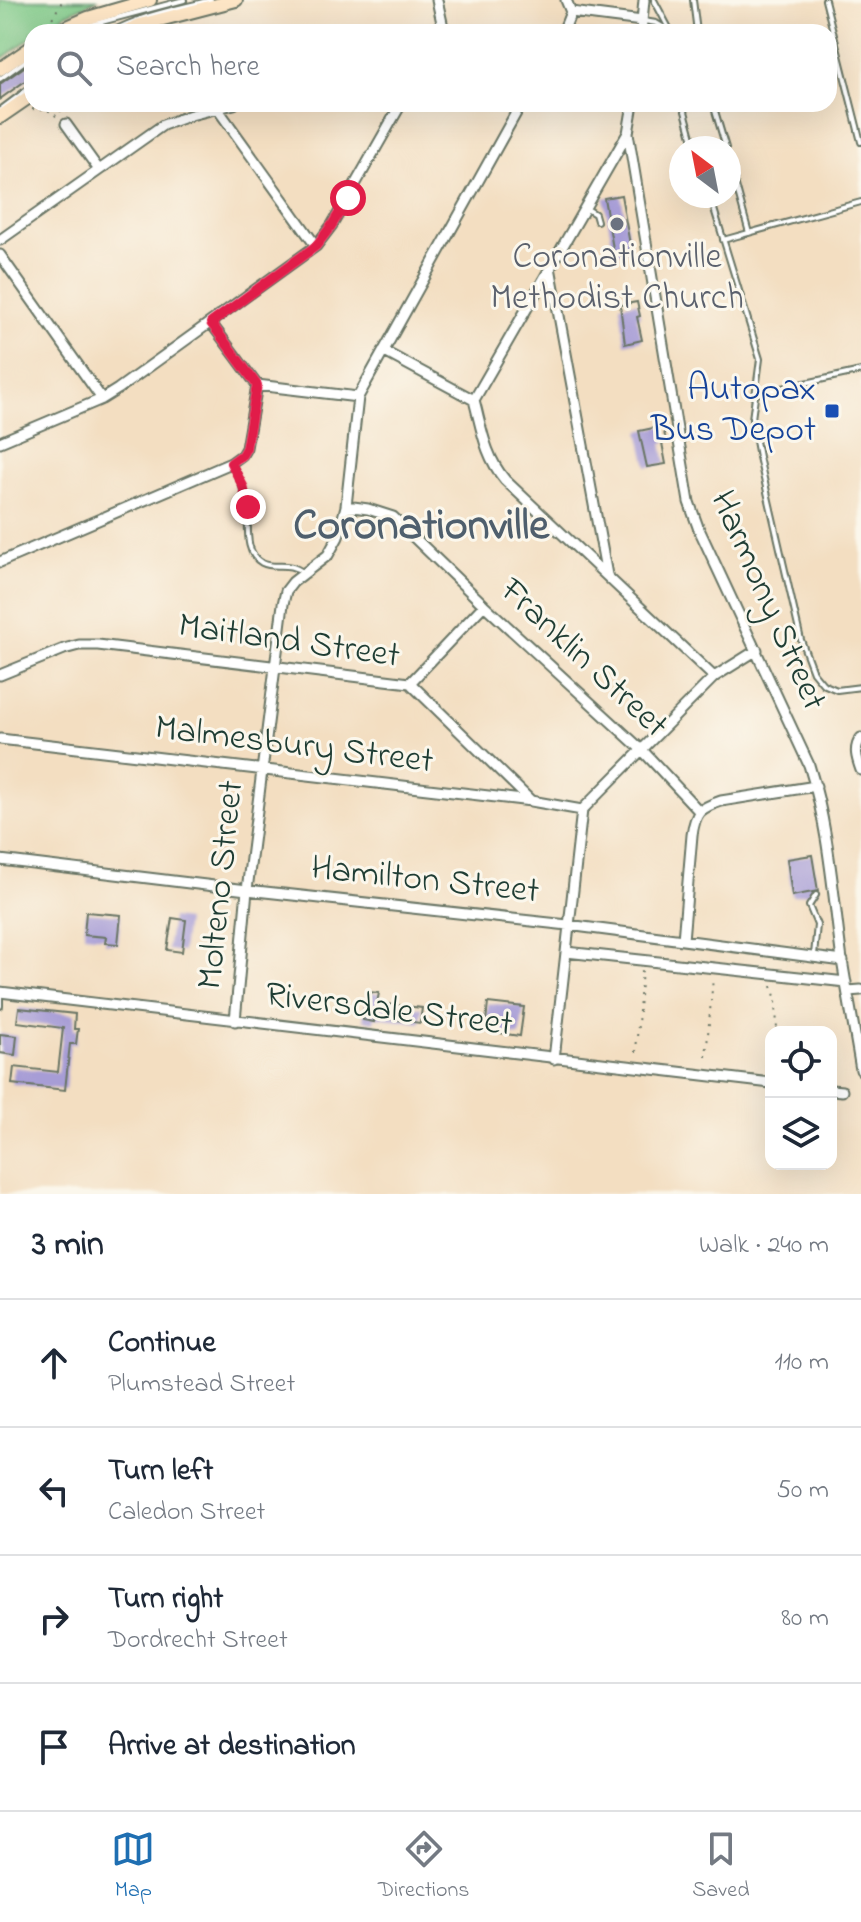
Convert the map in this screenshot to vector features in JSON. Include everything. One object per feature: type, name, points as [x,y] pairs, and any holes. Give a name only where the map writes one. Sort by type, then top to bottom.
[{"type":"main road","points":[[66,24],[150,0]]},
{"type":"main road","points":[[144,24],[236,0]]},
{"type":"main road","points":[[0,69],[24,44]]},
{"type":"main road","points":[[0,117],[24,101]]},
{"type":"street","points":[[437,0],[442,24]]},
{"type":"street","points":[[566,0],[571,12],[566,24]]},
{"type":"street","points":[[641,24],[644,0]]},
{"type":"street","points":[[571,12],[631,24]]},
{"type":"street","points":[[0,240],[163,125],[203,112]]},
{"type":"street","points":[[220,112],[316,246]]},
{"type":"street","points":[[0,442],[102,399],[316,246],[332,225],[396,112]]},
{"type":"street","points":[[257,385],[358,397],[517,112]]},
{"type":"street","name":"Harmony Street","points":[[632,112],[628,133],[689,502],[816,786],[861,1070]]},
{"type":"street","points":[[68,120],[99,170]]},
{"type":"street","points":[[628,133],[474,400],[487,454],[505,480],[714,677]]},
{"type":"street","points":[[0,255],[102,399]]},
{"type":"street","points":[[550,267],[607,576]]},
{"type":"street","points":[[0,562],[231,463],[242,455],[246,448],[257,385],[211,323]]},
{"type":"street","points":[[383,351],[474,400]]},
{"type":"street","name":"Molteno Street","points":[[235,1021],[247,890],[286,591],[328,555],[338,537],[346,506],[358,397]]},
{"type":"street","name":"Franklin Street","points":[[346,506],[383,512],[393,517],[643,751],[699,811]]},
{"type":"street","points":[[410,683],[484,605]]},
{"type":"street","name":"Maitland Street","points":[[0,675],[79,645],[410,683],[531,801]]},
{"type":"street","points":[[554,1059],[582,810],[714,677],[757,650]]},
{"type":"street","points":[[861,738],[856,751],[861,770]]},
{"type":"street","name":"Malmesbury Street","points":[[0,739],[531,801],[582,810]]},
{"type":"street","points":[[683,940],[694,821],[699,811],[721,801],[816,786]]},
{"type":"street","name":"Hamilton Street","points":[[0,860],[568,925],[843,961]]},
{"type":"street","points":[[566,952],[769,974],[861,990]]},
{"type":"street","name":"Riversdale Street","points":[[0,992],[765,1082]]},
{"type":"street","points":[[837,1091],[842,1091]]},
{"type":"lane","points":[[94,24],[184,0]]},
{"type":"lane","points":[[127,24],[211,0]]},
{"type":"lane","points":[[654,0],[667,24]]},
{"type":"lane","points":[[693,0],[696,24]]},
{"type":"lane","points":[[825,0],[831,24]]},
{"type":"lane","points":[[837,47],[861,142]]},
{"type":"lane","points":[[0,79],[24,62]]},
{"type":"lane","points":[[0,110],[24,92]]},
{"type":"lane","points":[[685,112],[692,136]]},
{"type":"lane","points":[[715,112],[722,136]]},
{"type":"lane","points":[[723,240],[861,202]]},
{"type":"lane","points":[[741,204],[749,233]]},
{"type":"lane","points":[[585,208],[595,214],[597,221]]},
{"type":"lane","points":[[714,208],[760,359],[752,419],[801,640],[816,677],[829,688],[861,687]]},
{"type":"lane","points":[[755,394],[861,371]]},
{"type":"lane","points":[[231,463],[243,486],[253,555],[263,564],[295,566],[304,573]]},
{"type":"lane","points":[[814,957],[817,925],[809,906],[816,895]]},
{"type":"lane","points":[[0,992],[0,1006]]},
{"type":"path","points":[[54,24],[63,0]]},
{"type":"path","points":[[15,107],[24,108]]},
{"type":"path","points":[[51,112],[68,120]]},
{"type":"path","points":[[62,112],[68,120]]},
{"type":"path","points":[[66,112],[68,120]]},
{"type":"path","points":[[636,1052],[641,960]]},
{"type":"path","points":[[706,1057],[713,968]]},
{"type":"path","points":[[769,974],[776,1000],[777,1026]]},
{"type":"green space","points":[[0,0],[98,0],[51,24],[24,24],[24,43],[0,60]]},
{"type":"building","points":[[24,67],[24,82],[0,99],[0,84]]},
{"type":"building","name":"Coronationville Methodist Church","points":[[621,195],[631,250],[614,254],[604,198]]},
{"type":"building","points":[[637,302],[642,340],[625,344],[620,305]]},
{"type":"building","points":[[663,426],[666,464],[647,467],[639,431]]},
{"type":"building","points":[[812,855],[818,891],[792,896],[787,859]]},
{"type":"building","points":[[86,912],[121,915],[118,944],[105,943],[106,937],[84,935]]},
{"type":"building","points":[[172,918],[186,920],[182,952],[167,950]]},
{"type":"building","points":[[367,992],[379,993],[377,1003],[422,1008],[420,1023],[375,1017],[374,1022],[363,1020]]},
{"type":"building","points":[[488,1003],[524,1007],[520,1036],[485,1031]]},
{"type":"building","points":[[19,1008],[75,1014],[74,1029],[78,1029],[76,1044],[70,1044],[65,1090],[12,1084],[14,1067],[58,1072],[63,1028],[17,1022]]},
{"type":"building","points":[[0,1034],[17,1036],[15,1055],[0,1053]]},
{"type":"place","name":"Coronationville Methodist Church","points":[[617,224]]},
{"type":"place","name":"Autopax Bus Depot","points":[[832,411]]},
{"type":"district","name":"Coronationville","points":[[421,527]]},
{"type":"route","points":[[248,507],[243,486],[231,463],[246,448],[257,385],[211,323],[316,246],[348,198]]}]
